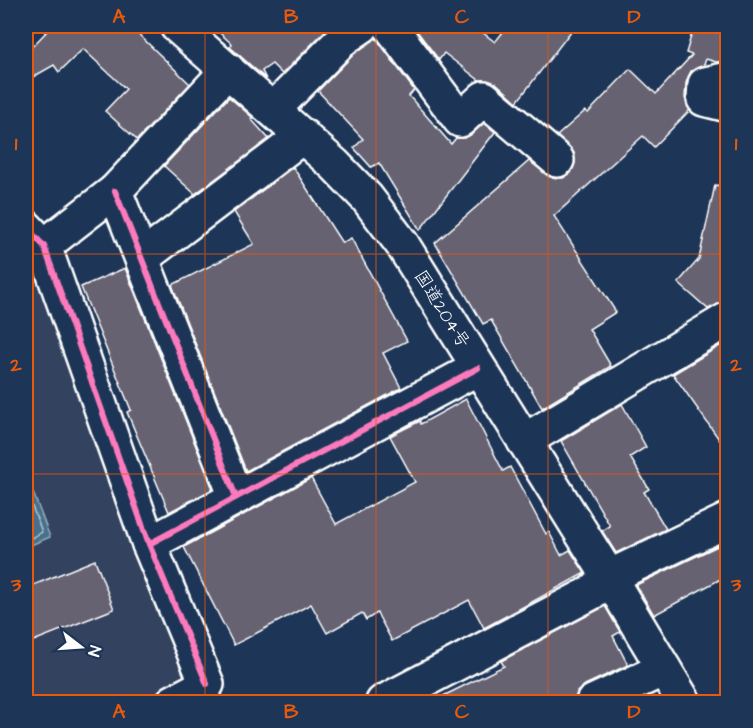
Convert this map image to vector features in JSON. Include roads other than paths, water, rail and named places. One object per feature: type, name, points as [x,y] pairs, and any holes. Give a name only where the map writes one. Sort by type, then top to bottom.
[{"type":"main road","name":"国道204号","points":[[177,26],[303,136],[367,198],[402,244],[684,702]]},
{"type":"main road","points":[[273,110],[343,39],[362,26]]},
{"type":"main road","points":[[390,26],[460,120],[484,98],[557,160]]},
{"type":"main road","points":[[173,702],[207,684],[149,544],[34,236],[115,191],[228,70]]},
{"type":"main road","points":[[728,79],[705,84],[704,99],[728,105]]},
{"type":"main road","points":[[142,258],[303,136]]},
{"type":"main road","points":[[115,191],[236,497]]},
{"type":"main road","points":[[524,441],[728,320]]},
{"type":"main road","points":[[149,544],[478,368]]},
{"type":"main road","points":[[384,702],[591,593],[609,577],[728,519]]},
{"type":"main road","points":[[593,702],[664,669]]},
{"type":"water","points":[[26,474],[50,537],[26,547]]}]
